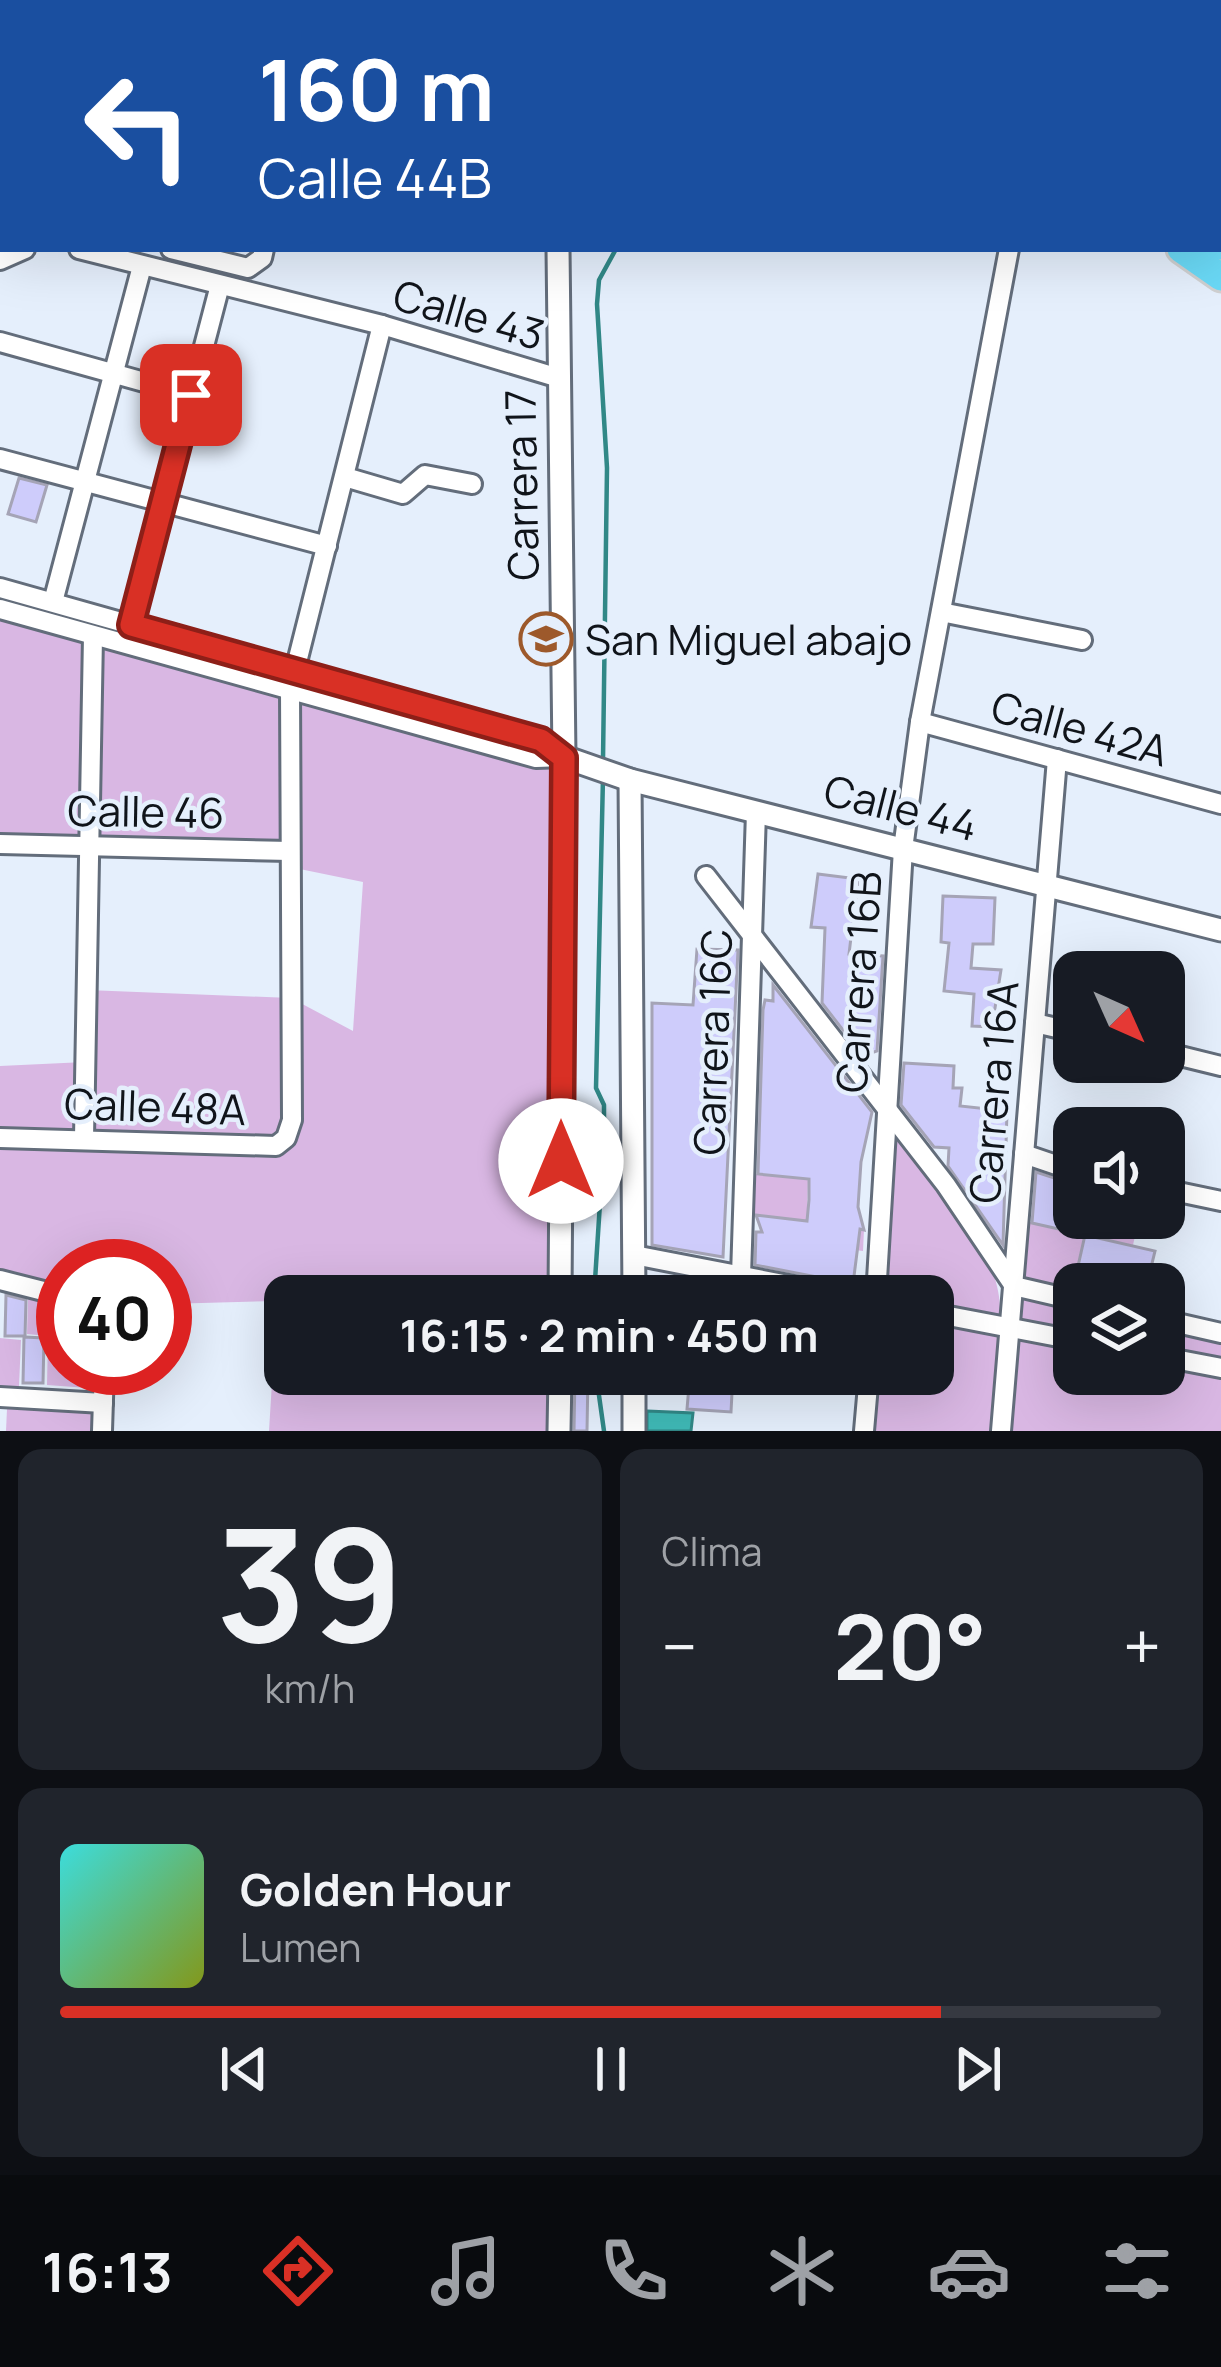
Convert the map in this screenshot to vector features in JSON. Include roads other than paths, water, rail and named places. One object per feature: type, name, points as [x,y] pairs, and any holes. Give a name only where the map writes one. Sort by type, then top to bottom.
[{"type":"main road","points":[[1184,252],[1221,277]]},
{"type":"street","name":"Calle 43","points":[[90,252],[382,325],[559,378]]},
{"type":"street","points":[[183,252],[248,268],[263,252]]},
{"type":"street","name":"Carrera 17","points":[[558,252],[564,758],[560,1275]]},
{"type":"street","name":"Carrera 16B","points":[[877,1275],[903,849],[920,722],[1008,252]]},
{"type":"street","points":[[52,602],[142,266]]},
{"type":"street","points":[[131,625],[220,285]]},
{"type":"street","points":[[290,851],[292,680],[382,325]]},
{"type":"street","points":[[0,342],[191,395]]},
{"type":"street","points":[[0,459],[327,546]]},
{"type":"street","points":[[345,477],[403,494],[425,475],[472,484]]},
{"type":"street","points":[[0,588],[131,625],[292,680]]},
{"type":"street","points":[[0,609],[93,636],[292,680],[506,740],[541,740],[564,758]]},
{"type":"street","points":[[940,612],[1082,640]]},
{"type":"street","points":[[85,1138],[93,636]]},
{"type":"street","name":"Calle 42A","points":[[920,722],[1221,804]]},
{"type":"street","name":"Calle 44","points":[[564,758],[626,778],[1221,930]]},
{"type":"street","name":"Carrera 16A","points":[[1001,1431],[1057,759]]},
{"type":"street","points":[[626,778],[634,1275]]},
{"type":"street","name":"Carrera 16C","points":[[741,1275],[757,812]]},
{"type":"street","name":"Calle 46","points":[[0,844],[290,851]]},
{"type":"street","name":"Calle 48A","points":[[0,1138],[276,1146],[286,1138],[292,1120],[290,851]]},
{"type":"street","points":[[706,876],[752,929],[987,1241],[1014,1286],[1053,1295]]},
{"type":"street","points":[[751,971],[784,973]]},
{"type":"street","points":[[1035,1022],[1053,1026]]},
{"type":"street","points":[[1185,1057],[1221,1066]]},
{"type":"street","points":[[1024,1154],[1053,1164]]},
{"type":"street","points":[[1185,1194],[1221,1202]]},
{"type":"street","points":[[634,1255],[736,1275]]},
{"type":"street","points":[[0,1280],[36,1289]]},
{"type":"street","points":[[954,1317],[1053,1336]]},
{"type":"street","points":[[1185,1325],[1221,1333]]},
{"type":"street","points":[[1185,1361],[1221,1368]]},
{"type":"street","points":[[102,1431],[103,1395]]},
{"type":"street","points":[[559,1431],[560,1395]]},
{"type":"street","points":[[634,1395],[634,1431]]},
{"type":"street","points":[[864,1431],[867,1395]]},
{"type":"street","points":[[0,1397],[103,1403]]},
{"type":"waterway","points":[[603,760],[607,468],[597,304],[599,280],[614,252]]},
{"type":"waterway","points":[[595,1275],[604,1141],[604,1105],[596,1088],[603,777]]},
{"type":"waterway","points":[[599,1395],[604,1431]]},
{"type":"place","name":"San Miguel abajo","points":[[546,639]]}]
